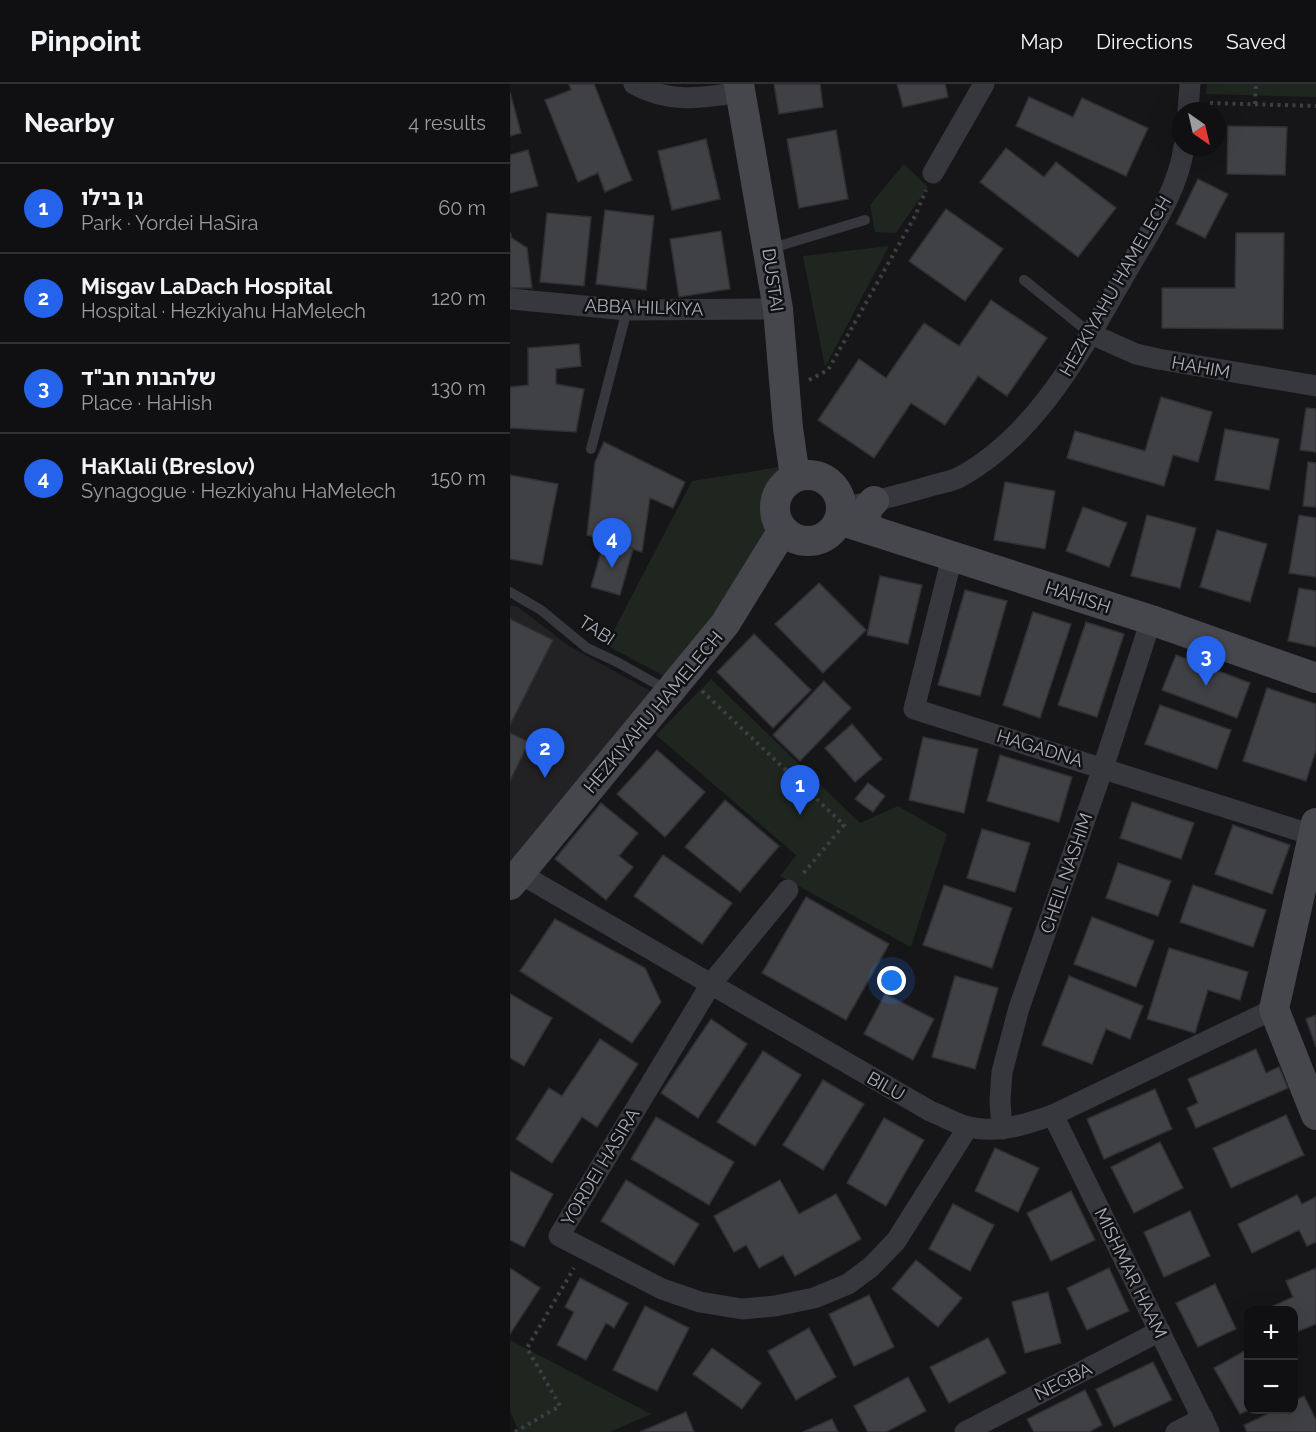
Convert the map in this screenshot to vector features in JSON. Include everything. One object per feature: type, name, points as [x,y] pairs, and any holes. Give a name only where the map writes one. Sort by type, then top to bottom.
[{"type":"street","points":[[634,84],[648,92],[670,98],[692,99],[740,88]]},
{"type":"street","points":[[933,173],[984,84]]},
{"type":"street","name":"DUSTAI","points":[[740,88],[778,309],[788,428],[795,477]]},
{"type":"street","name":"HEZKIYAHU HAMELECH","points":[[872,515],[959,478],[996,453],[1044,403],[1080,353],[1164,205],[1183,156]]},
{"type":"street","name":"ABBA HILKIYA","points":[[510,299],[627,310],[778,309]]},
{"type":"street","name":"HAHIM","points":[[1091,334],[1136,354],[1316,386]]},
{"type":"street","points":[[806,474],[818,476],[828,481],[840,497],[840,514],[834,528],[826,536],[803,541],[783,530],[777,520],[775,508],[778,493],[785,483],[795,477],[806,474]]},
{"type":"street","name":"HAHISH","points":[[840,514],[872,515],[952,557],[1151,620],[1316,678]]},
{"type":"street","name":"HEZKIYAHU HAMELECH","points":[[514,879],[726,624],[783,530]]},
{"type":"street","name":"HAGADNA","points":[[952,557],[914,709],[1315,831]]},
{"type":"street","name":"CHEIL NASHIM","points":[[1002,1129],[1000,1101],[1002,1072],[1019,1008],[1103,768],[1151,620]]},
{"type":"street","points":[[1315,831],[1274,1009],[1316,1115]]},
{"type":"street","name":"BILU","points":[[514,879],[711,984],[930,1111],[968,1127],[985,1130],[1024,1125],[1053,1115],[1274,1009]]},
{"type":"street","name":"YORDEI HASIRA","points":[[788,890],[711,984],[559,1236],[662,1289],[700,1302],[742,1309],[775,1306],[813,1298],[848,1284],[871,1267],[896,1241],[968,1127]]},
{"type":"street","name":"MISHMAR HAAM","points":[[1053,1115],[1206,1425]]},
{"type":"street","name":"NEGBA","points":[[965,1432],[1160,1331]]},
{"type":"street","points":[[1176,1432],[1206,1425]]},
{"type":"lane","points":[[769,249],[865,220]]},
{"type":"lane","points":[[1024,280],[1091,334]]},
{"type":"lane","points":[[591,449],[627,310]]},
{"type":"lane","name":"TABI","points":[[510,592],[541,610],[586,648],[617,662],[677,683]]},
{"type":"path","points":[[1255,104],[1256,84]]},
{"type":"path","points":[[1189,99],[1316,106]]},
{"type":"path","points":[[785,393],[828,370],[915,216],[933,173]]},
{"type":"path","points":[[677,683],[844,825],[788,890]]},
{"type":"path","points":[[515,1432],[560,1406],[527,1348],[585,1249]]},
{"type":"shaded area","points":[[1207,84],[1316,84],[1316,97],[1206,94]]},
{"type":"shaded area","points":[[904,164],[928,187],[896,233],[875,232],[870,205]]},
{"type":"shaded area","points":[[889,246],[825,367],[803,256]]},
{"type":"shaded area","points":[[780,467],[764,497],[763,511],[769,530],[725,600],[664,676],[606,645],[692,481]]},
{"type":"shaded area","points":[[510,605],[518,607],[569,646],[652,692],[510,864]]},
{"type":"shaded area","points":[[711,679],[860,823],[898,806],[947,834],[911,947],[780,876],[796,855],[656,735]]},
{"type":"shaded area","points":[[510,1340],[651,1414],[610,1432],[519,1432],[510,1411]]},
{"type":"building","points":[[569,84],[594,84],[632,180],[605,192],[598,173],[578,182],[545,100],[571,90]]},
{"type":"building","points":[[774,84],[820,84],[823,107],[779,114]]},
{"type":"building","points":[[897,84],[945,84],[948,97],[903,107]]},
{"type":"building","points":[[510,92],[521,133],[510,136]]},
{"type":"building","points":[[1029,97],[1073,117],[1082,98],[1148,128],[1126,176],[1016,126]]},
{"type":"building","points":[[1228,126],[1287,127],[1285,175],[1227,174]]},
{"type":"building","points":[[836,130],[848,199],[799,208],[787,139]]},
{"type":"building","points":[[706,139],[720,199],[672,210],[658,151]]},
{"type":"building","points":[[1006,148],[1044,177],[1056,162],[1116,208],[1078,257],[980,182]]},
{"type":"building","points":[[528,150],[538,186],[510,193],[510,155]]},
{"type":"building","points":[[1198,179],[1228,194],[1205,238],[1176,224]]},
{"type":"building","points":[[946,209],[1003,249],[965,301],[909,261]]},
{"type":"building","points":[[605,210],[654,216],[646,290],[596,284]]},
{"type":"building","points":[[547,213],[591,217],[584,286],[540,282]]},
{"type":"building","points":[[721,231],[730,289],[679,297],[670,239]]},
{"type":"building","points":[[510,232],[512,238],[527,248],[532,288],[510,288]]},
{"type":"building","points":[[1236,233],[1284,233],[1283,329],[1162,328],[1162,288],[1235,288]]},
{"type":"building","points":[[991,300],[1047,338],[1007,396],[978,376],[945,425],[911,403],[874,458],[818,420],[859,359],[886,378],[924,323],[959,346]]},
{"type":"building","points":[[579,344],[581,366],[556,369],[556,384],[584,389],[576,432],[510,428],[510,387],[528,385],[528,348]]},
{"type":"building","points":[[1161,397],[1212,412],[1198,462],[1173,455],[1164,486],[1067,458],[1075,431],[1145,451]]},
{"type":"building","points":[[1306,408],[1316,409],[1316,452],[1300,450]]},
{"type":"building","points":[[1225,429],[1279,439],[1269,490],[1215,480]]},
{"type":"building","points":[[604,442],[685,482],[673,508],[650,498],[642,552],[587,535],[595,462]]},
{"type":"building","points":[[1308,462],[1316,463],[1316,507],[1303,506]]},
{"type":"building","points":[[510,475],[558,484],[542,565],[510,559]]},
{"type":"building","points":[[1005,482],[1055,491],[1045,549],[994,540]]},
{"type":"building","points":[[1083,507],[1127,523],[1109,567],[1066,551]]},
{"type":"building","points":[[1147,515],[1196,528],[1180,588],[1131,576]]},
{"type":"building","points":[[1299,515],[1316,518],[1316,577],[1289,573]]},
{"type":"building","points":[[1217,530],[1267,544],[1250,602],[1200,587]]},
{"type":"building","points":[[604,541],[633,549],[620,595],[591,587]]},
{"type":"building","points":[[880,576],[922,585],[908,644],[867,635]]},
{"type":"building","points":[[819,583],[866,630],[823,673],[775,624]]},
{"type":"building","points":[[1299,588],[1316,591],[1316,647],[1288,641]]},
{"type":"building","points":[[965,590],[1007,601],[980,696],[938,685]]},
{"type":"building","points":[[1033,612],[1071,624],[1040,718],[1003,705]]},
{"type":"building","points":[[510,619],[553,640],[510,725]]},
{"type":"building","points":[[1086,622],[1124,634],[1097,717],[1058,705]]},
{"type":"building","points":[[754,634],[811,690],[773,728],[717,672]]},
{"type":"building","points":[[1176,655],[1250,683],[1237,718],[1162,690]]},
{"type":"building","points":[[824,681],[851,708],[800,761],[773,735]]},
{"type":"building","points":[[1267,688],[1316,704],[1316,750],[1306,781],[1243,761]]},
{"type":"building","points":[[1160,705],[1231,730],[1217,769],[1145,744]]},
{"type":"building","points":[[852,724],[882,759],[855,782],[825,748]]},
{"type":"building","points":[[510,733],[529,742],[510,781]]},
{"type":"building","points":[[923,737],[978,749],[964,813],[909,800]]},
{"type":"building","points":[[657,750],[705,792],[665,837],[617,794]]},
{"type":"building","points":[[1000,755],[1072,777],[1059,822],[987,801]]},
{"type":"building","points":[[868,783],[885,796],[873,812],[855,799]]},
{"type":"building","points":[[725,800],[779,846],[740,892],[685,847]]},
{"type":"building","points":[[1132,802],[1194,823],[1181,859],[1120,838]]},
{"type":"building","points":[[601,803],[638,833],[619,856],[633,867],[606,900],[555,859]]},
{"type":"building","points":[[1233,825],[1290,845],[1272,894],[1215,874]]},
{"type":"building","points":[[982,829],[1030,843],[1015,892],[967,878]]},
{"type":"building","points":[[663,855],[732,903],[702,944],[634,896]]},
{"type":"building","points":[[1118,863],[1171,881],[1158,916],[1106,898]]},
{"type":"building","points":[[944,885],[1012,908],[992,968],[923,945]]},
{"type":"building","points":[[1193,885],[1266,910],[1253,947],[1180,922]]},
{"type":"building","points":[[806,897],[889,944],[846,1020],[762,973]]},
{"type":"building","points":[[1092,917],[1154,941],[1136,987],[1074,964]]},
{"type":"building","points":[[555,919],[645,968],[661,1002],[632,1043],[520,971]]},
{"type":"building","points":[[1169,948],[1248,972],[1240,1000],[1208,990],[1195,1033],[1147,1019]]},
{"type":"building","points":[[955,976],[998,988],[975,1069],[932,1057]]},
{"type":"building","points":[[1069,976],[1143,1006],[1130,1039],[1106,1029],[1092,1064],[1042,1045]]},
{"type":"building","points":[[510,994],[552,1018],[524,1066],[510,1058]]},
{"type":"building","points":[[885,994],[934,1019],[913,1060],[864,1034]]},
{"type":"building","points":[[1316,1015],[1316,1047],[1306,1019]]},
{"type":"building","points":[[711,1019],[747,1044],[698,1118],[661,1093]]},
{"type":"building","points":[[600,1039],[638,1064],[597,1127],[582,1117],[552,1163],[516,1139],[549,1088],[562,1096]]},
{"type":"building","points":[[1256,1049],[1266,1073],[1279,1067],[1288,1088],[1196,1128],[1187,1108],[1198,1103],[1188,1079]]},
{"type":"building","points":[[763,1051],[801,1075],[755,1146],[717,1122]]},
{"type":"building","points":[[823,1080],[864,1104],[823,1170],[783,1145]]},
{"type":"building","points":[[1155,1089],[1172,1129],[1104,1159],[1087,1119]]},
{"type":"building","points":[[1286,1115],[1304,1155],[1231,1188],[1213,1148]]},
{"type":"building","points":[[656,1117],[734,1162],[709,1205],[631,1159]]},
{"type":"building","points":[[884,1118],[924,1140],[886,1206],[847,1183]]},
{"type":"building","points":[[1160,1142],[1183,1188],[1134,1213],[1111,1167]]},
{"type":"building","points":[[995,1148],[1039,1168],[1018,1212],[975,1191]]},
{"type":"building","points":[[510,1171],[553,1194],[524,1247],[510,1240]]},
{"type":"building","points":[[626,1180],[699,1224],[674,1265],[601,1221]]},
{"type":"building","points":[[780,1180],[799,1214],[836,1194],[861,1239],[795,1276],[783,1255],[759,1268],[746,1245],[734,1252],[714,1216]]},
{"type":"building","points":[[1071,1191],[1095,1240],[1051,1261],[1027,1213]]},
{"type":"building","points":[[1297,1195],[1302,1204],[1316,1197],[1316,1242],[1307,1246],[1299,1230],[1252,1253],[1238,1224]]},
{"type":"building","points":[[953,1204],[994,1225],[970,1271],[929,1249]]},
{"type":"building","points":[[1190,1211],[1210,1256],[1164,1277],[1144,1232]]},
{"type":"building","points":[[916,1260],[962,1298],[938,1327],[892,1289]]},
{"type":"building","points":[[510,1268],[540,1288],[510,1334]]},
{"type":"building","points":[[1109,1268],[1129,1311],[1087,1330],[1067,1288]]},
{"type":"building","points":[[1316,1268],[1316,1324],[1298,1331],[1298,1306],[1273,1306],[1293,1297],[1286,1281]]},
{"type":"building","points":[[580,1278],[628,1303],[614,1328],[606,1323],[586,1360],[557,1345],[574,1312],[565,1307]]},
{"type":"building","points":[[1215,1284],[1236,1329],[1198,1347],[1176,1303]]},
{"type":"building","points":[[1048,1292],[1061,1343],[1025,1353],[1012,1302]]},
{"type":"building","points":[[869,1295],[894,1347],[854,1366],[829,1314]]},
{"type":"building","points":[[645,1306],[689,1328],[657,1391],[613,1370]]},
{"type":"building","points":[[809,1328],[836,1377],[796,1400],[768,1351]]},
{"type":"building","points":[[988,1338],[1006,1373],[949,1403],[930,1367]]},
{"type":"building","points":[[712,1348],[761,1383],[742,1409],[693,1374]]},
{"type":"building","points":[[1244,1351],[1244,1412],[1240,1414],[1214,1368]]},
{"type":"building","points":[[1153,1362],[1172,1400],[1114,1427],[1096,1389]]},
{"type":"building","points":[[908,1377],[926,1411],[886,1432],[868,1432],[854,1406]]},
{"type":"building","points":[[1085,1390],[1102,1425],[1089,1432],[1034,1432],[1027,1419]]},
{"type":"building","points":[[1304,1396],[1316,1420],[1316,1432],[1247,1432],[1244,1425],[1267,1414],[1298,1414],[1298,1399]]},
{"type":"building","points":[[686,1412],[694,1432],[640,1432]]},
{"type":"building","points":[[832,1419],[838,1432],[803,1432]]},
{"type":"place","name":"HaKlali (Breslov)","points":[[612,568]]},
{"type":"place","name":"שלהבות חב\"ד","points":[[1206,686]]},
{"type":"place","name":"Misgav LaDach Hospital","points":[[545,778]]},
{"type":"place","name":"גן בילו","points":[[800,815]]}]
